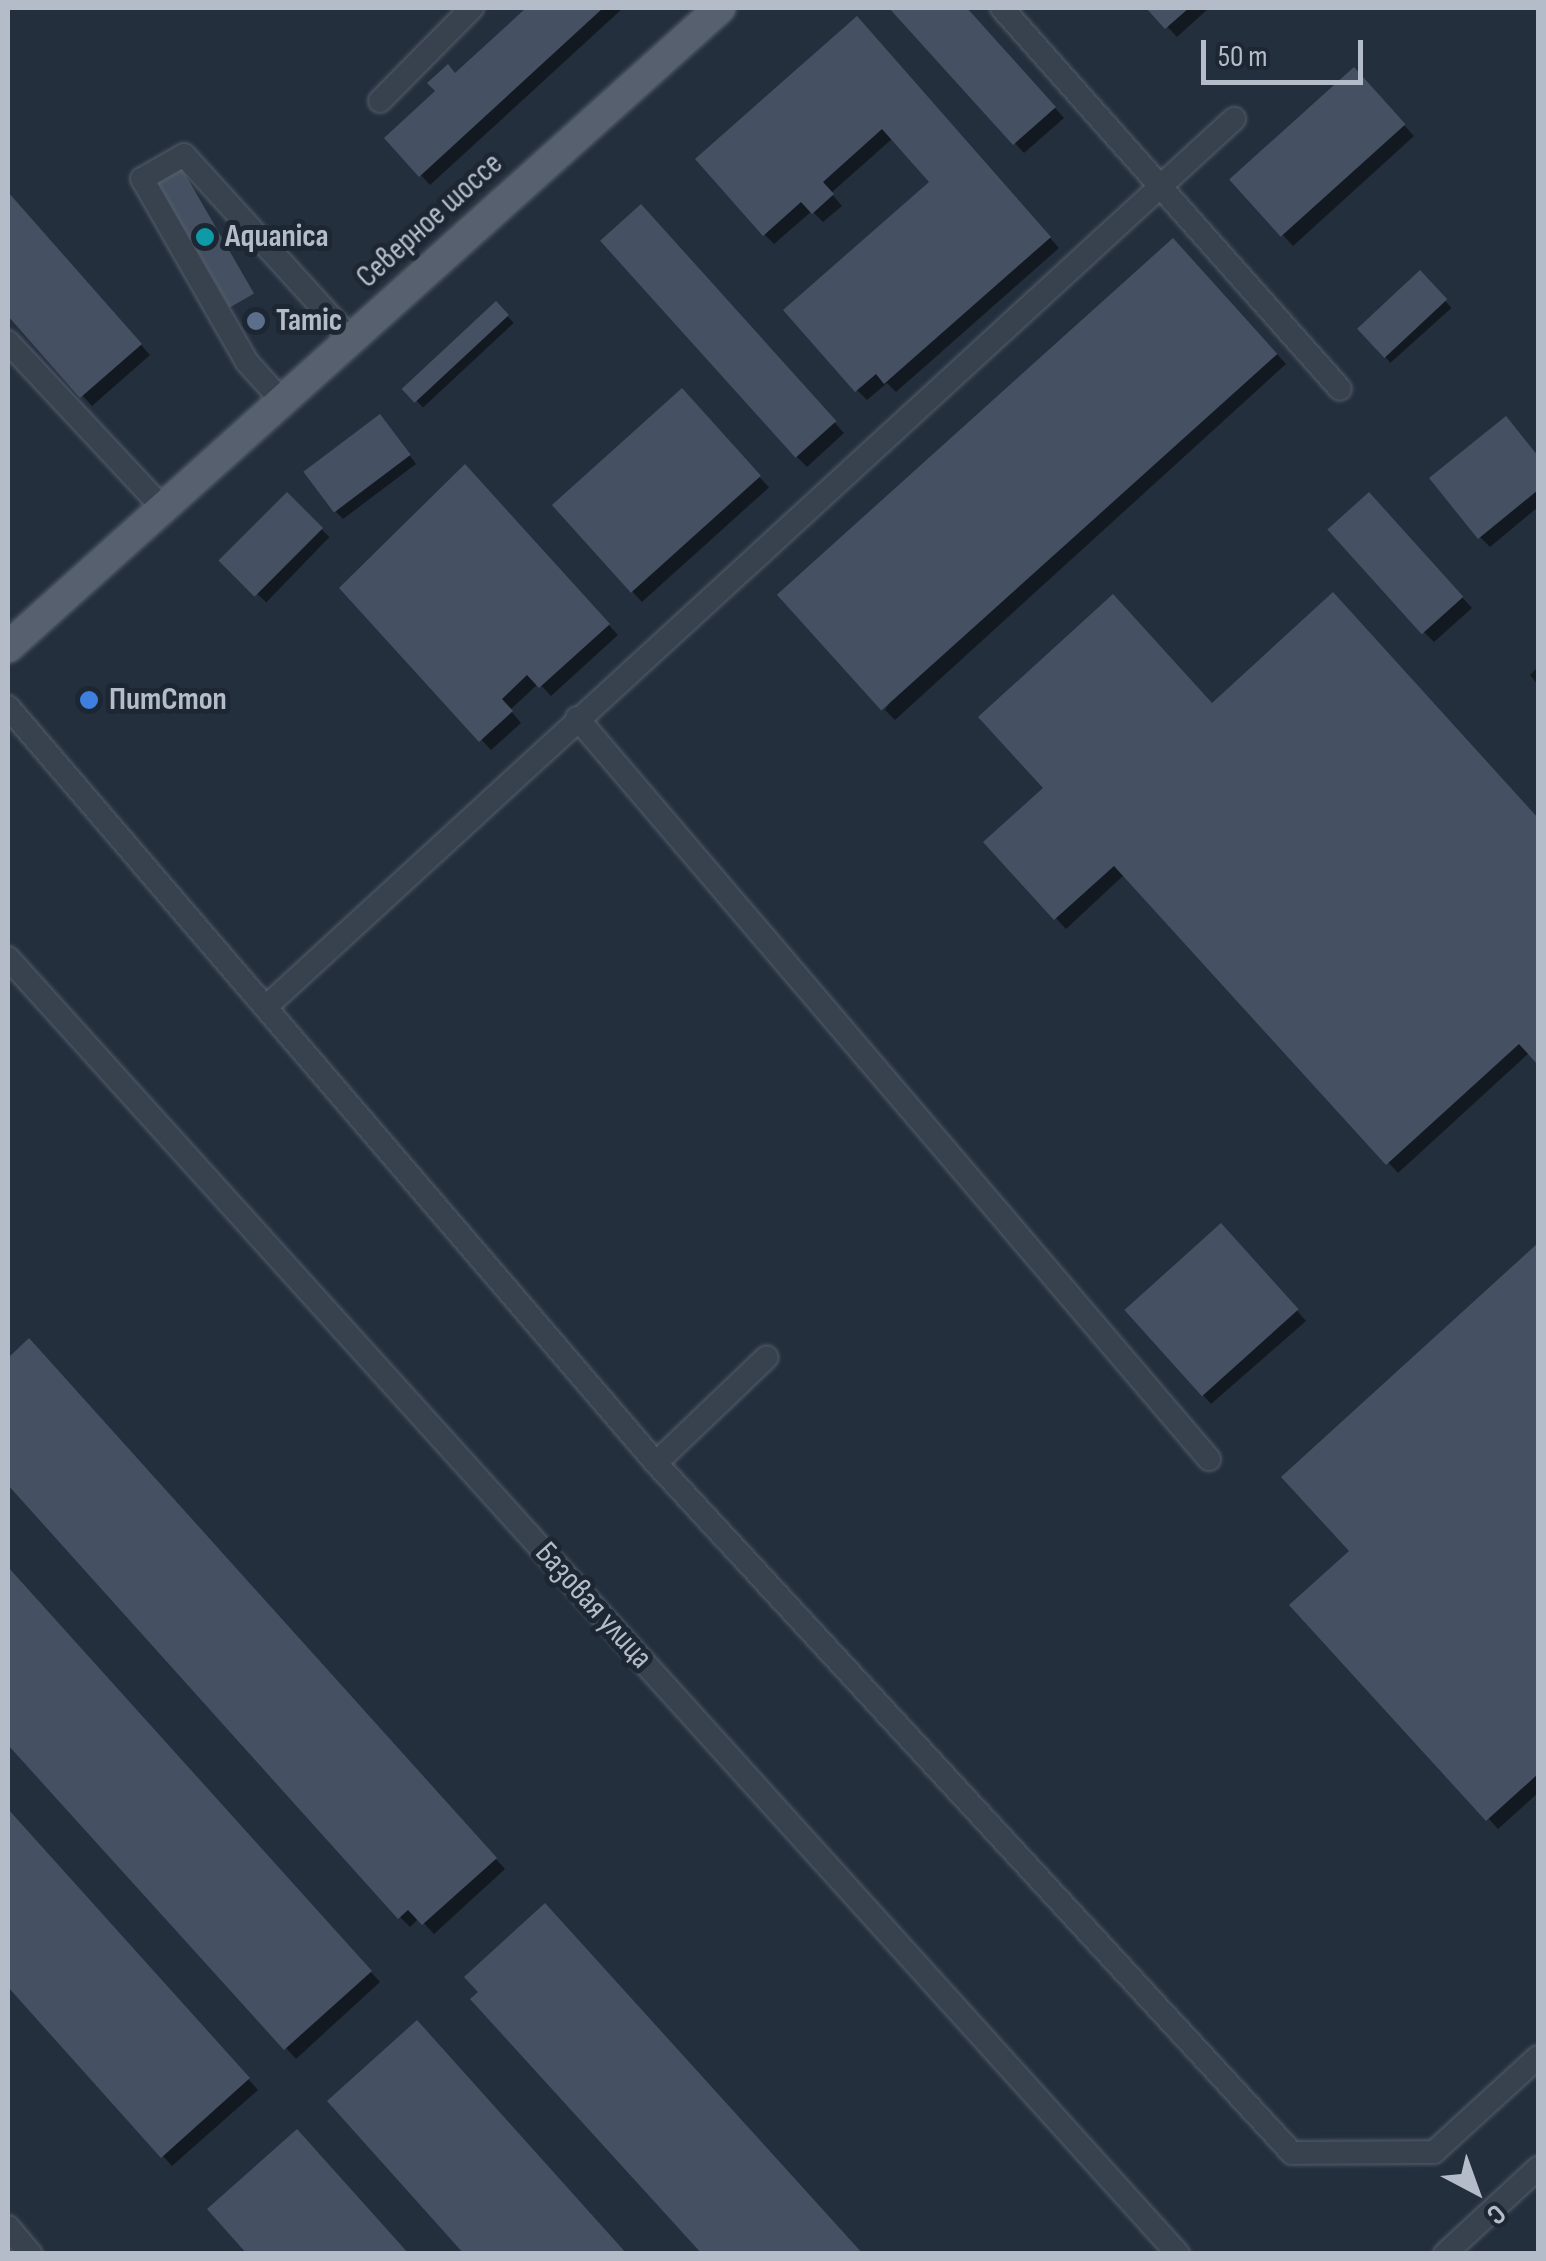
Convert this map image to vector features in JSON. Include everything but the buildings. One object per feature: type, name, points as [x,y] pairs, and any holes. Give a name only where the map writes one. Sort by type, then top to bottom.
[{"type":"main road","name":"Северное шоссе","points":[[8,647],[710,11]]},
{"type":"street","points":[[380,100],[472,8]]},
{"type":"street","points":[[1002,8],[1340,389]]},
{"type":"street","points":[[268,1005],[1234,119]]},
{"type":"street","points":[[282,401],[247,362],[142,178],[184,154],[351,338]]},
{"type":"street","points":[[8,342],[163,508]]},
{"type":"street","points":[[8,707],[268,1005],[656,1463],[1292,2153],[1434,2152],[1538,2057]]},
{"type":"street","points":[[577,718],[1209,1459]]},
{"type":"street","name":"Базовая улица","points":[[8,958],[1178,2254]]},
{"type":"street","points":[[656,1463],[767,1358]]},
{"type":"street","points":[[1445,2254],[1538,2168]]},
{"type":"street","points":[[8,2227],[31,2254]]},
{"type":"place","name":"Aquanica","points":[[205,237]]},
{"type":"place","name":"Tamic","points":[[256,321]]},
{"type":"place","name":"ПитСтоп","points":[[89,700]]}]
